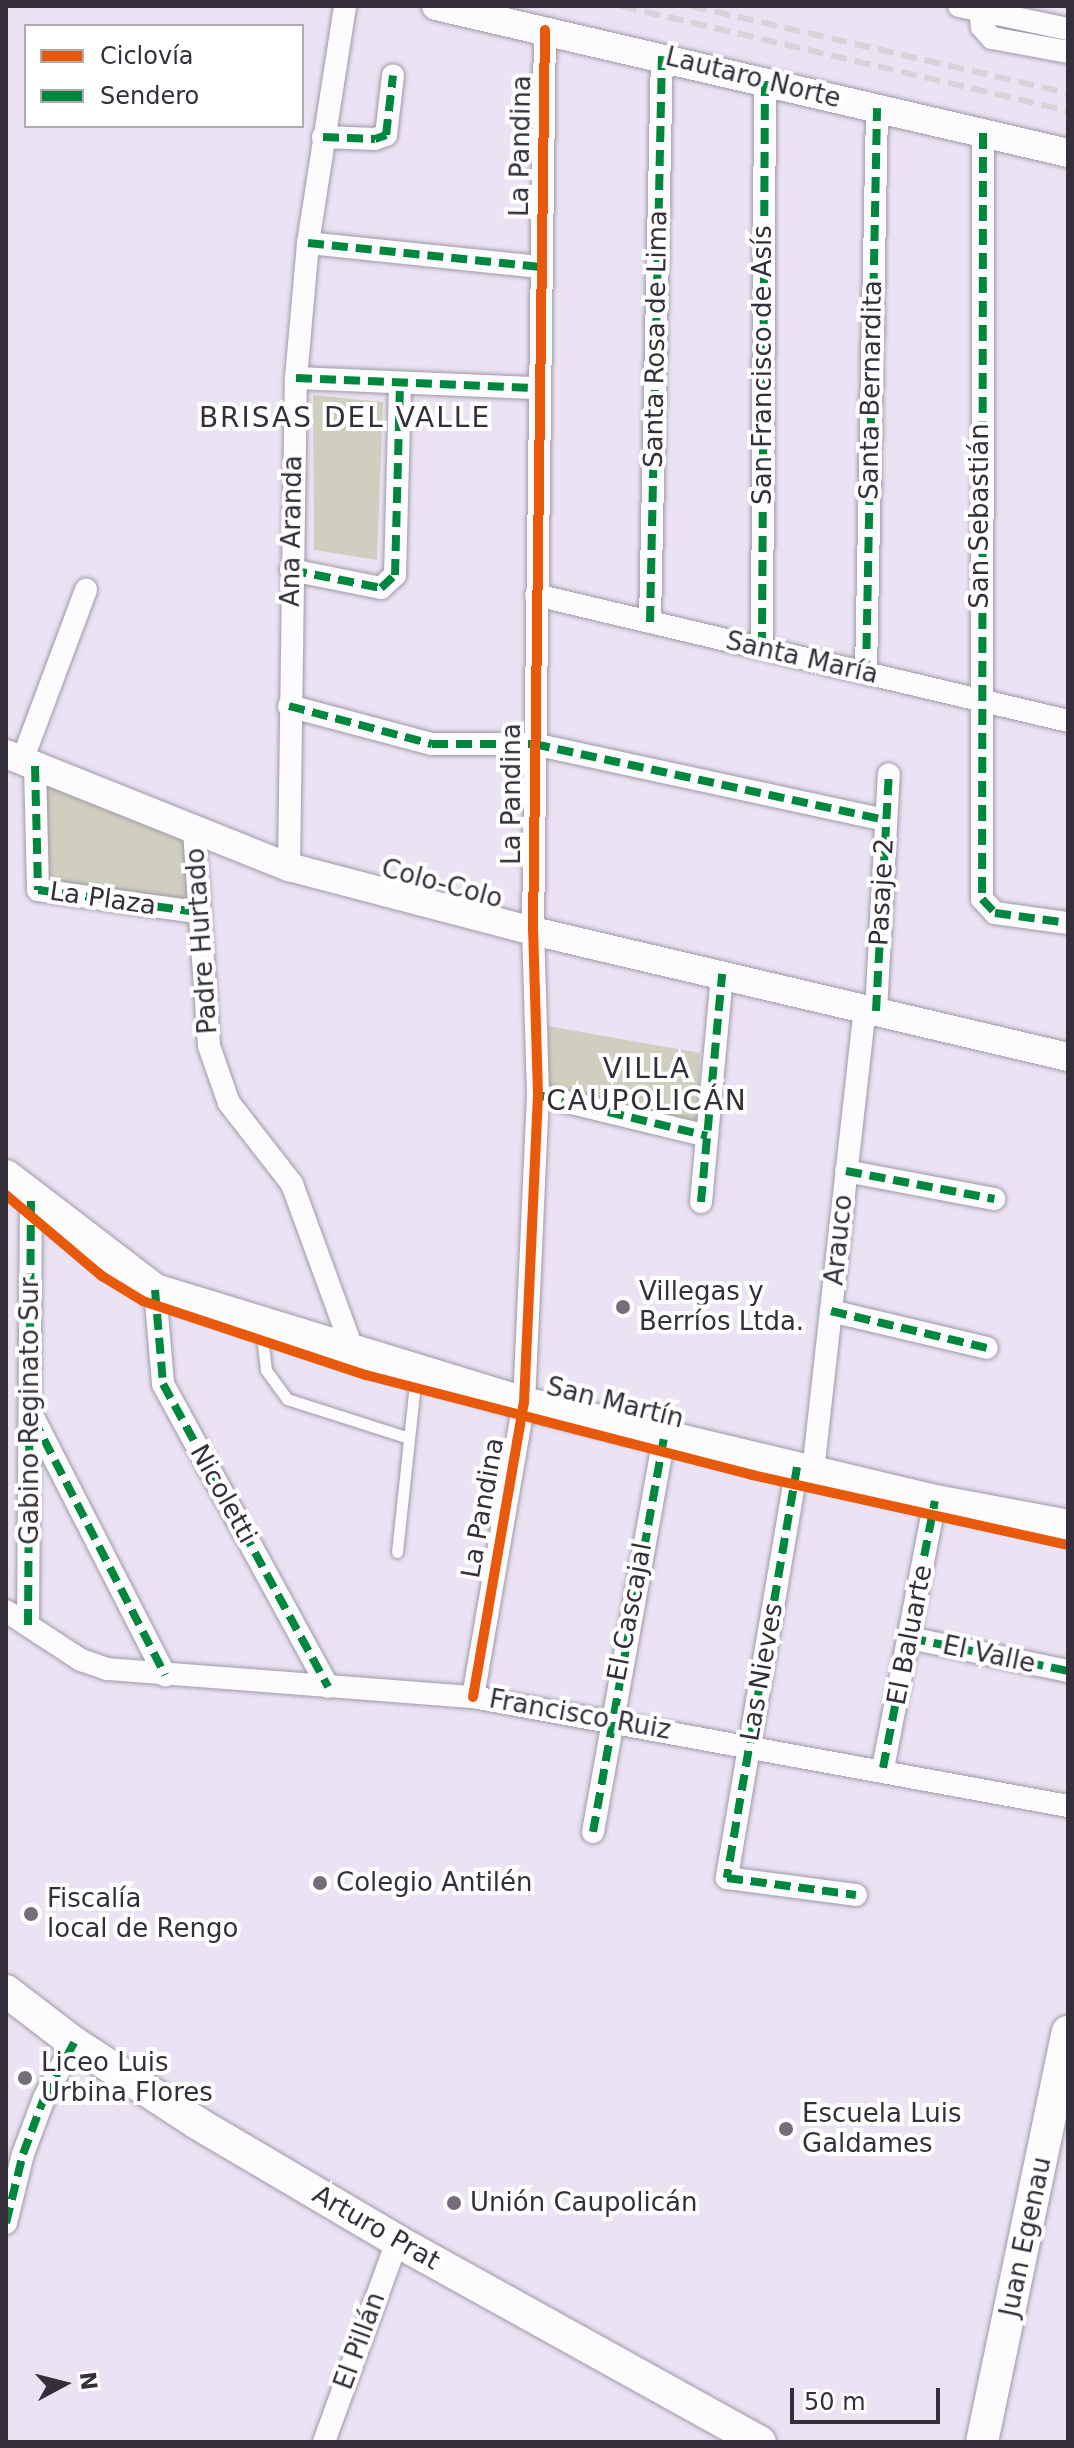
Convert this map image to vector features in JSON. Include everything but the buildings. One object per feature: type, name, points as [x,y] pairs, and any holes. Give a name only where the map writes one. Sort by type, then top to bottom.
[{"type":"main road","name":"San Martín","points":[[6,1176],[155,1290],[524,1403],[664,1439],[935,1501],[1068,1526]]},
{"type":"main road","name":"Arturo Prat","points":[[6,1991],[74,2043],[397,2241],[760,2442]]},
{"type":"main road","name":"Juan Egenau","points":[[982,2442],[1068,2032]]},
{"type":"street","name":"Ana Aranda","points":[[289,867],[296,378],[308,243],[345,6]]},
{"type":"street","name":"Lautaro Norte","points":[[436,6],[662,56],[1068,153]]},
{"type":"street","points":[[973,8],[1068,29]]},
{"type":"street","points":[[973,8],[982,27],[999,42],[1068,52]]},
{"type":"street","name":"La Pandina","points":[[473,1697],[524,1403],[538,1095],[533,931],[534,744],[545,30]]},
{"type":"street","name":"Santa Rosa de Lima","points":[[650,622],[662,56]]},
{"type":"street","points":[[323,137],[375,139],[386,135],[393,75]]},
{"type":"street","name":"San Francisco de Asís","points":[[762,648],[765,81]]},
{"type":"street","name":"Santa Bernardita","points":[[866,673],[877,108]]},
{"type":"street","name":"San Sebastián","points":[[983,133],[979,699],[982,899],[995,913],[1068,923]]},
{"type":"street","points":[[308,243],[541,267]]},
{"type":"street","points":[[296,378],[400,385],[539,388]]},
{"type":"street","points":[[291,570],[381,588],[395,575],[400,385]]},
{"type":"street","name":"La Plaza","points":[[86,590],[21,760],[38,890],[196,912]]},
{"type":"street","name":"Santa María","points":[[536,595],[1068,721]]},
{"type":"street","points":[[289,706],[432,744],[534,744],[886,820]]},
{"type":"street","name":"Colo-Colo","points":[[21,760],[289,867],[533,931],[1068,1057]]},
{"type":"street","name":"Pasaje 2","points":[[870,1009],[889,774]]},
{"type":"street","name":"Padre Hurtado","points":[[194,831],[196,912],[209,1046],[229,1103],[292,1184],[353,1351]]},
{"type":"street","points":[[701,1202],[722,974]]},
{"type":"street","name":"Arauco","points":[[805,1469],[831,1311],[846,1171],[870,1009]]},
{"type":"street","points":[[538,1095],[707,1136]]},
{"type":"street","points":[[846,1171],[994,1199]]},
{"type":"street","name":"Gabino Reginato Sur","points":[[28,1625],[31,1197]]},
{"type":"street","name":"Nicoletti","points":[[155,1290],[163,1384],[328,1687]]},
{"type":"street","points":[[831,1311],[987,1348]]},
{"type":"street","points":[[31,1415],[165,1675]]},
{"type":"street","name":"El Cascajal","points":[[593,1832],[610,1719],[664,1439]]},
{"type":"street","name":"Las Nieves","points":[[805,1469],[727,1878],[856,1895]]},
{"type":"street","name":"El Baluarte","points":[[883,1768],[935,1501]]},
{"type":"street","name":"Francisco Ruiz","points":[[6,1611],[81,1660],[107,1669],[473,1697],[883,1768],[1068,1806]]},
{"type":"street","name":"El Valle","points":[[910,1638],[1068,1671]]},
{"type":"street","points":[[6,2223],[44,2098],[74,2043]]},
{"type":"street","name":"El Pillán","points":[[324,2442],[397,2241]]},
{"type":"lane","points":[[260,1322],[266,1370],[287,1399],[409,1438]]},
{"type":"lane","points":[[397,1552],[417,1370]]},
{"type":"shaded area","points":[[313,395],[383,402],[377,560],[314,550]]},
{"type":"shaded area","points":[[39,753],[189,829],[193,904],[43,884]]},
{"type":"shaded area","points":[[548,1026],[700,1053],[697,1121],[548,1090]]},
{"type":"railway","points":[[621,6],[1068,111]]},
{"type":"railway","points":[[691,6],[1068,93]]},
{"type":"marked path","points":[[650,622],[662,56]]},
{"type":"marked path","points":[[323,137],[375,139],[386,135],[393,75]]},
{"type":"marked path","points":[[762,648],[765,81]]},
{"type":"marked path","points":[[866,673],[877,108]]},
{"type":"marked path","points":[[983,133],[982,899],[995,913],[1068,923]]},
{"type":"marked path","points":[[308,243],[541,267]]},
{"type":"marked path","points":[[296,378],[539,388]]},
{"type":"marked path","points":[[291,570],[381,588],[395,575],[400,385]]},
{"type":"marked path","points":[[289,706],[432,744],[534,744],[886,820]]},
{"type":"marked path","points":[[35,766],[38,890],[196,912]]},
{"type":"marked path","points":[[876,1011],[889,774]]},
{"type":"marked path","points":[[701,1202],[722,974]]},
{"type":"marked path","points":[[538,1095],[707,1136]]},
{"type":"marked path","points":[[846,1171],[994,1199]]},
{"type":"marked path","points":[[28,1625],[31,1197]]},
{"type":"marked path","points":[[155,1290],[163,1384],[328,1687]]},
{"type":"marked path","points":[[831,1311],[987,1348]]},
{"type":"marked path","points":[[33,1418],[165,1675]]},
{"type":"marked path","points":[[593,1832],[664,1439]]},
{"type":"marked path","points":[[797,1467],[727,1878],[856,1895]]},
{"type":"marked path","points":[[883,1768],[935,1501]]},
{"type":"marked path","points":[[910,1638],[1068,1671]]},
{"type":"marked path","points":[[6,2223],[23,2154],[44,2098],[74,2043]]},
{"type":"cycle path","points":[[473,1697],[524,1403],[538,1095],[533,931],[545,30]]},
{"type":"cycle path","points":[[6,1195],[102,1276],[143,1301],[366,1375],[752,1475],[1068,1545]]},
{"type":"place","name":"Villegas y Berríos Ltda.","points":[[623,1307]]},
{"type":"place","name":"Colegio Antilén","points":[[320,1883]]},
{"type":"place","name":"Fiscalía local de Rengo","points":[[31,1914]]},
{"type":"place","name":"Liceo Luis Urbina Flores","points":[[25,2078]]},
{"type":"place","name":"Escuela Luis Galdames","points":[[786,2129]]},
{"type":"place","name":"Unión Caupolicán","points":[[454,2203]]},
{"type":"district","name":"BRISAS DEL VALLE","points":[[345,418]]},
{"type":"district","name":"VILLA CAUPOLICÁN","points":[[647,1085]]}]
